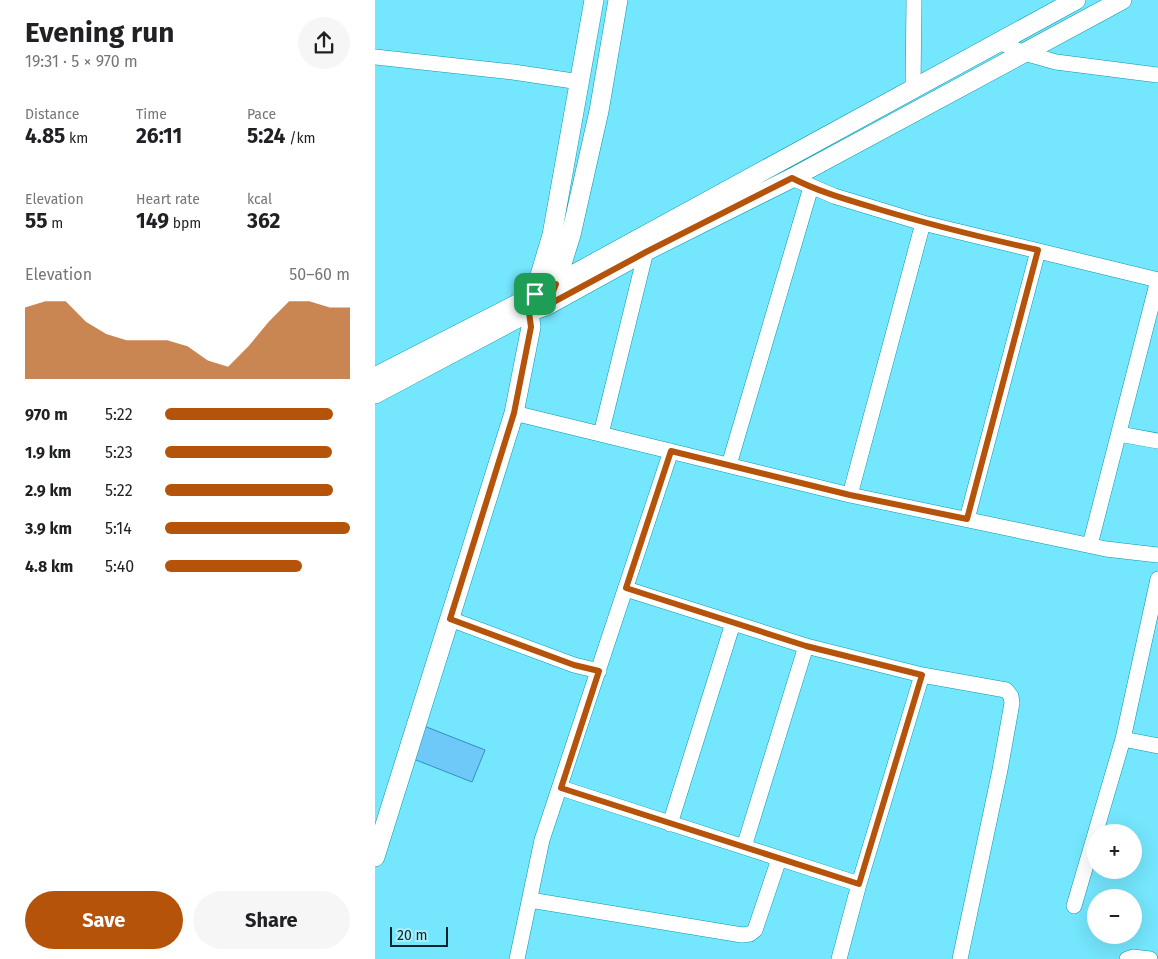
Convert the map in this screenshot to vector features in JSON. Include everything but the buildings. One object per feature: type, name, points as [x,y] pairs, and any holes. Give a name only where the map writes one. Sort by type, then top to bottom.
[{"type":"street","points":[[541,299],[594,0]]},
{"type":"street","points":[[556,284],[571,235],[599,111],[618,0]]},
{"type":"street","points":[[913,89],[914,0]]},
{"type":"street","points":[[375,857],[514,413],[530,320],[541,299],[556,284],[1076,0]]},
{"type":"street","points":[[375,377],[646,252],[792,178],[1122,0]]},
{"type":"street","points":[[999,42],[1024,53],[1056,62],[1158,75]]},
{"type":"street","points":[[375,57],[504,70],[580,82]]},
{"type":"street","points":[[792,178],[834,196],[923,223],[1158,280],[1090,545]]},
{"type":"street","points":[[729,465],[811,187]]},
{"type":"street","points":[[850,495],[923,223]]},
{"type":"street","points":[[967,519],[1038,250]]},
{"type":"street","points":[[601,434],[646,252]]},
{"type":"street","points":[[375,394],[530,320]]},
{"type":"street","points":[[514,413],[850,495],[1090,545],[1158,555]]},
{"type":"street","points":[[1119,434],[1158,441]]},
{"type":"street","points":[[517,959],[543,840],[671,451]]},
{"type":"street","points":[[1074,906],[1123,739],[1158,579]]},
{"type":"street","points":[[626,588],[806,646],[922,675],[1006,690],[1011,696],[1012,703],[1000,770],[960,959]]},
{"type":"street","points":[[450,619],[574,665],[599,671]]},
{"type":"street","points":[[670,824],[733,623]]},
{"type":"street","points":[[744,848],[806,646]]},
{"type":"street","points":[[839,959],[859,884],[922,675]]},
{"type":"street","points":[[1123,739],[1158,746]]},
{"type":"street","points":[[561,788],[859,884]]},
{"type":"street","points":[[530,900],[742,935],[750,934],[755,930],[779,858]]},
{"type":"street","points":[[1127,959],[1133,957],[1150,959]]},
{"type":"route","points":[[792,178],[834,196],[923,223],[1038,250],[967,519],[850,495],[671,451],[626,588],[806,646],[922,675],[859,884],[561,788],[599,671],[574,665],[450,619],[514,413],[531,327],[529,312],[535,294],[556,284],[548,305],[646,252],[792,178]]}]
